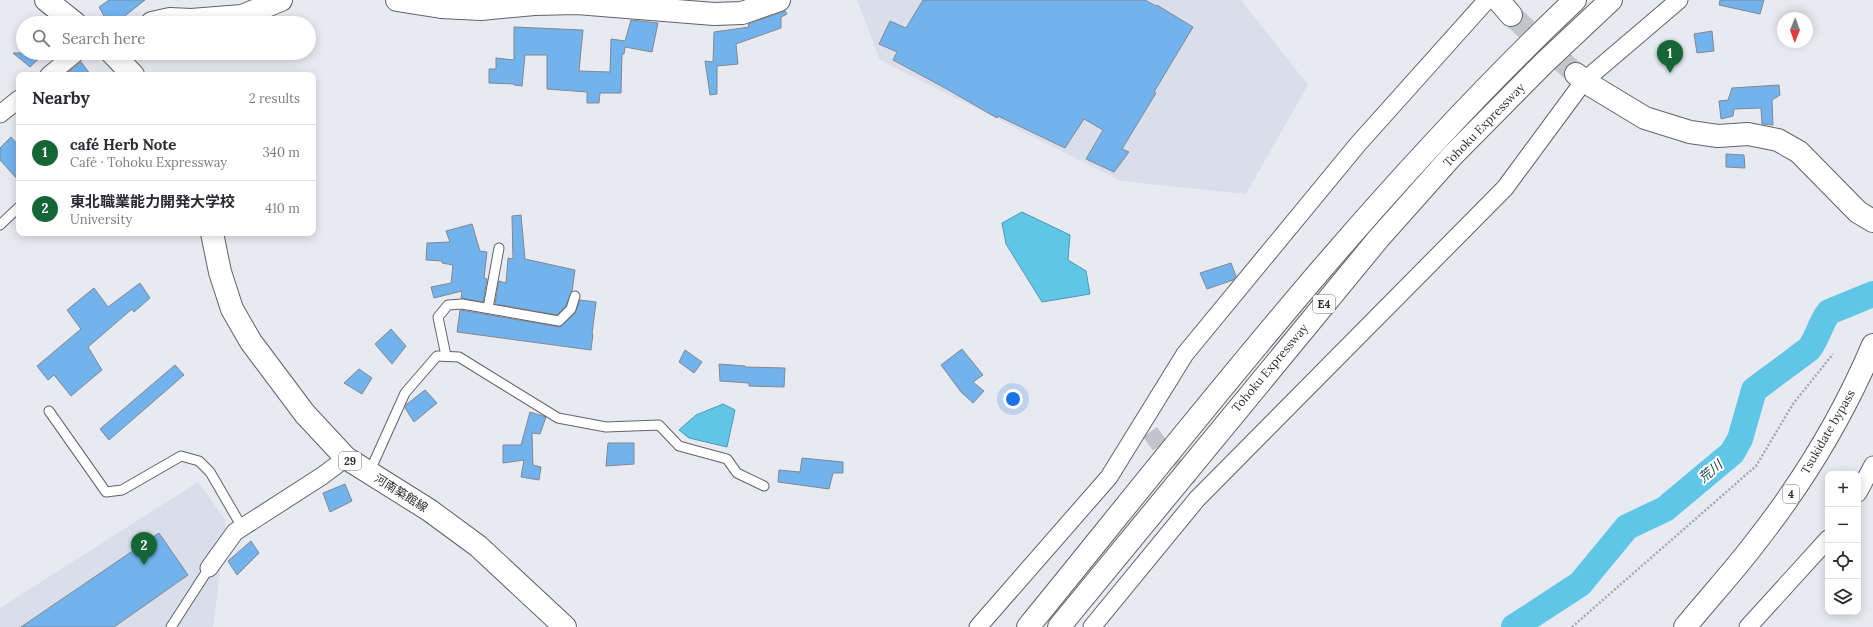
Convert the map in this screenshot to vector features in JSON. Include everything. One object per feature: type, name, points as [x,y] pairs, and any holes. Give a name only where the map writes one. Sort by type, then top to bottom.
[{"type":"main road","points":[[46,0],[65,16]]},
{"type":"main road","points":[[242,16],[281,0]]},
{"type":"main road","points":[[397,0],[441,6],[481,9],[534,4],[577,3],[714,14],[742,13],[777,0]]},
{"type":"main road","name":"Tohoku Expressway","points":[[1028,627],[1236,371],[1360,224],[1454,121],[1528,45],[1575,0]]},
{"type":"main road","name":"Tohoku Expressway","points":[[1059,627],[1379,238],[1452,156],[1545,62],[1611,0]]},
{"type":"main road","points":[[120,60],[130,72]]},
{"type":"main road","points":[[1580,77],[1645,118],[1690,132],[1718,136],[1748,134],[1778,140],[1799,152],[1858,212],[1873,222]]},
{"type":"main road","name":"河南築館線","points":[[213,236],[220,272],[232,309],[251,342],[305,414],[346,458],[429,510],[478,546],[565,627]]},
{"type":"main road","name":"Tsukidate bypass","points":[[1685,627],[1755,543],[1799,482],[1843,408],[1873,345]]},
{"type":"street","points":[[978,627],[1109,477],[1146,429],[1185,354],[1358,144],[1488,0]]},
{"type":"street","points":[[1092,627],[1194,494],[1505,188],[1580,77],[1680,0]]},
{"type":"street","points":[[53,72],[67,60]]},
{"type":"street","points":[[209,568],[235,532],[322,476],[346,458]]},
{"type":"street","points":[[1861,487],[1873,465]]},
{"type":"street","points":[[1748,627],[1825,542]]},
{"type":"lane","points":[[0,225],[16,210]]},
{"type":"lane","points":[[488,308],[499,248]]},
{"type":"lane","points":[[446,356],[438,317],[448,305],[462,304],[559,321],[571,309],[575,296]]},
{"type":"lane","points":[[369,473],[404,393],[437,356],[446,356],[458,357],[558,418],[606,427],[659,425],[679,446],[727,459],[737,473],[764,486]]},
{"type":"lane","points":[[49,411],[106,492],[122,490],[181,456],[199,461],[210,472],[242,527]]},
{"type":"lane","points":[[171,627],[209,568]]},
{"type":"path","points":[[1572,627],[1756,466],[1792,404],[1833,354]]},
{"type":"shaded area","points":[[857,0],[1241,0],[1308,85],[1246,194],[1121,181],[880,60]]},
{"type":"shaded area","points":[[198,482],[226,521],[213,627],[0,627],[0,608]]},
{"type":"water","points":[[1022,212],[1070,235],[1068,260],[1086,271],[1090,294],[1042,302],[1006,244],[1002,223]]},
{"type":"water","points":[[723,404],[735,410],[727,447],[689,438],[679,430],[696,415]]},
{"type":"building","points":[[109,0],[145,0],[125,16],[104,16],[99,7]]},
{"type":"building","points":[[923,0],[1145,0],[1156,6],[1157,5],[1193,27],[1154,92],[1156,93],[1122,149],[1129,152],[1114,172],[1086,159],[1103,130],[1084,119],[1065,148],[998,116],[997,118],[893,60],[897,52],[879,44],[890,21],[906,28]]},
{"type":"building","points":[[1720,0],[1764,0],[1760,14],[1719,5]]},
{"type":"building","points":[[785,11],[787,14],[781,17],[781,28],[736,44],[738,64],[717,66],[717,94],[710,95],[705,61],[713,62],[714,32],[749,27],[748,24]]},
{"type":"building","points":[[631,20],[658,23],[652,52],[625,47],[624,54],[622,54],[621,93],[600,93],[599,103],[587,103],[587,92],[547,89],[547,55],[525,55],[522,86],[514,84],[489,83],[489,69],[496,69],[496,58],[514,60],[514,27],[583,30],[579,71],[610,72],[611,39],[625,41]]},
{"type":"building","points":[[1712,31],[1714,51],[1697,53],[1694,34]]},
{"type":"building","points":[[22,60],[38,60],[30,67]]},
{"type":"building","points":[[81,62],[89,72],[69,72]]},
{"type":"building","points":[[1779,85],[1780,95],[1772,100],[1773,125],[1762,124],[1761,108],[1734,109],[1733,116],[1721,119],[1719,101],[1728,100],[1732,88]]},
{"type":"building","points":[[11,137],[16,143],[16,178],[0,160],[0,148]]},
{"type":"building","points":[[1726,154],[1744,155],[1745,168],[1726,167]]},
{"type":"building","points":[[521,215],[525,259],[575,270],[572,291],[566,306],[557,315],[495,304],[499,281],[506,283],[508,258],[513,259],[512,216]]},
{"type":"building","points":[[472,224],[480,251],[487,252],[484,278],[487,279],[483,302],[461,298],[462,291],[434,298],[431,287],[451,283],[453,265],[442,263],[442,261],[426,260],[427,243],[450,242],[446,231]]},
{"type":"building","points":[[1231,263],[1236,276],[1233,280],[1207,289],[1200,273]]},
{"type":"building","points":[[140,283],[150,298],[134,312],[132,309],[88,347],[102,370],[71,396],[54,375],[48,380],[37,366],[81,329],[67,310],[94,288],[108,307]]},
{"type":"building","points":[[580,300],[596,302],[591,350],[457,332],[460,310],[560,327],[575,313]]},
{"type":"building","points":[[391,329],[406,346],[392,364],[375,344]]},
{"type":"building","points":[[962,349],[983,375],[973,382],[984,391],[973,403],[961,392],[941,365]]},
{"type":"building","points":[[685,350],[702,362],[694,373],[679,362]]},
{"type":"building","points":[[719,364],[745,367],[785,368],[784,387],[749,386],[749,383],[720,381]]},
{"type":"building","points":[[175,365],[184,375],[109,440],[100,429]]},
{"type":"building","points":[[359,369],[372,378],[362,394],[344,383]]},
{"type":"building","points":[[425,390],[437,403],[414,422],[405,408],[407,404]]},
{"type":"building","points":[[530,412],[546,417],[540,434],[532,433],[533,465],[541,467],[539,480],[521,477],[524,460],[503,463],[503,445],[521,445]]},
{"type":"building","points":[[608,443],[634,443],[634,464],[606,466]]},
{"type":"building","points":[[802,458],[843,462],[843,473],[833,473],[829,489],[778,482],[779,470],[800,472]]},
{"type":"building","points":[[345,484],[352,501],[330,512],[323,493]]},
{"type":"building","points":[[159,533],[188,575],[114,627],[21,627]]},
{"type":"building","points":[[251,541],[259,553],[237,575],[228,561]]},
{"type":"waterway","name":"荒川","points":[[1514,627],[1580,584],[1627,527],[1665,509],[1732,453],[1740,439],[1754,390],[1809,349],[1829,312],[1873,294]]},
{"type":"tunnel","points":[[1511,15],[1576,74]]},
{"type":"tunnel","points":[[1150,432],[1192,490]]},
{"type":"place","name":"café Herb Note","points":[[1670,73]]},
{"type":"place","name":"東北職業能力開発大学校","points":[[144,565]]}]
